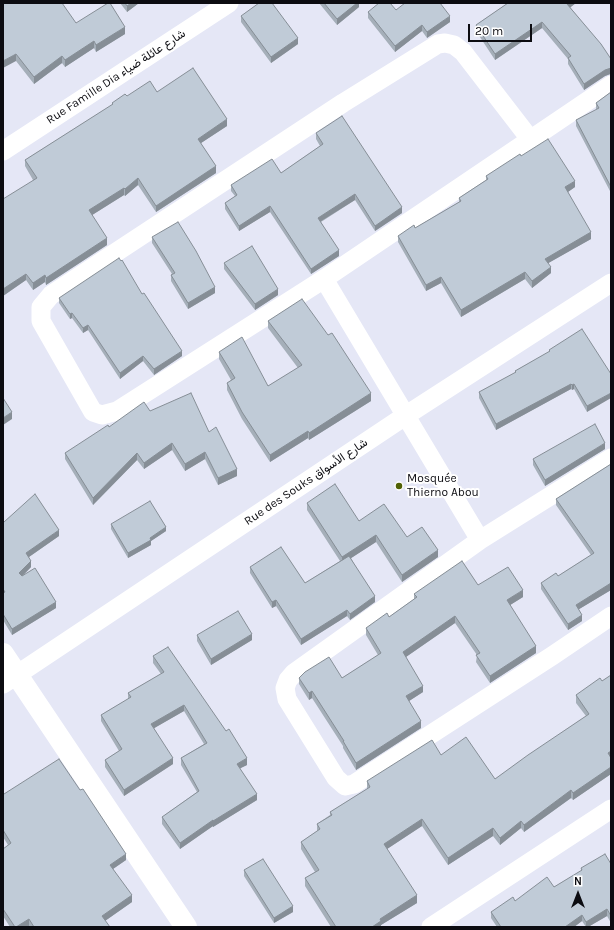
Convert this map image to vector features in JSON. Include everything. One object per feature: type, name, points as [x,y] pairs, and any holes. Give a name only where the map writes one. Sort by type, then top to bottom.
[{"type":"street","name":"Rue Famille Dia شارع عائلة ضياء","points":[[3,151],[229,3]]},
{"type":"street","points":[[530,139],[463,52],[454,45],[445,43],[438,44],[343,103],[51,295],[41,307],[41,321],[93,412],[102,415],[117,411],[324,278],[611,85]]},
{"type":"street","points":[[324,278],[480,540]]},
{"type":"street","name":"Rue des Souks شارع الأسواق","points":[[10,680],[405,416],[611,283]]},
{"type":"street","points":[[611,458],[480,540],[294,673],[288,680],[285,688],[287,699],[336,778],[345,786],[354,784],[611,616]]},
{"type":"street","points":[[3,654],[10,680],[186,927]]},
{"type":"street","points":[[431,927],[611,809]]},
{"type":"building","points":[[3,3],[62,3],[76,23],[110,3],[125,27],[96,45],[94,41],[65,60],[62,56],[34,77],[16,54],[3,61]]},
{"type":"building","points":[[259,3],[272,3],[298,38],[271,57],[241,16]]},
{"type":"building","points":[[324,3],[357,3],[337,19]]},
{"type":"building","points":[[379,3],[390,3],[396,10],[405,3],[440,3],[450,16],[427,32],[422,25],[395,46],[368,12]]},
{"type":"building","points":[[508,3],[568,3],[567,4],[601,44],[611,59],[611,68],[605,70],[584,84],[568,58],[571,56],[542,22],[495,54],[476,25]]},
{"type":"building","points":[[193,68],[227,119],[198,139],[216,166],[156,206],[138,178],[125,189],[124,188],[89,210],[107,238],[46,278],[45,275],[33,283],[26,274],[3,289],[3,199],[37,178],[25,160],[113,104],[112,103],[125,94],[127,96],[150,81],[157,92]]},
{"type":"building","points":[[611,92],[611,187],[576,120],[599,108],[596,103]]},
{"type":"building","points":[[342,116],[402,207],[375,226],[355,194],[318,218],[339,250],[311,269],[270,206],[239,226],[225,203],[237,195],[231,185],[272,159],[281,173],[323,144],[316,133]]},
{"type":"building","points":[[548,139],[575,181],[565,187],[591,232],[545,259],[551,267],[532,281],[525,272],[461,310],[441,277],[426,285],[398,236],[414,225],[415,228],[461,201],[459,198],[488,179],[486,176],[520,154],[521,156]]},
{"type":"building","points":[[178,222],[196,251],[215,287],[188,303],[171,275],[175,273],[152,237]]},
{"type":"building","points":[[252,246],[278,289],[255,304],[224,263]]},
{"type":"building","points":[[119,258],[121,261],[122,260],[142,294],[144,293],[182,351],[154,369],[143,356],[120,373],[88,325],[83,328],[72,313],[70,314],[59,298]]},
{"type":"building","points":[[302,299],[328,335],[332,333],[371,393],[309,433],[308,431],[270,455],[242,412],[227,383],[235,378],[219,352],[242,337],[268,386],[302,365],[268,321]]},
{"type":"building","points":[[582,329],[611,374],[611,393],[587,406],[574,384],[571,384],[496,424],[479,392],[516,372],[515,371],[550,351],[549,350]]},
{"type":"building","points":[[191,393],[209,432],[216,427],[237,469],[218,478],[205,452],[185,464],[172,443],[144,463],[137,453],[93,498],[65,453],[108,425],[109,427],[144,402],[150,411]]},
{"type":"building","points":[[3,398],[12,412],[3,418]]},
{"type":"building","points":[[595,424],[605,443],[545,480],[533,459]]},
{"type":"building","points":[[611,464],[611,583],[576,605],[582,615],[568,624],[541,583],[556,573],[558,576],[594,553],[556,499]]},
{"type":"building","points":[[335,484],[359,521],[384,504],[407,537],[422,527],[438,550],[402,575],[376,535],[342,557],[307,503]]},
{"type":"building","points":[[35,494],[59,530],[26,553],[31,561],[19,573],[22,576],[35,568],[56,602],[12,629],[3,614],[3,593],[5,592],[3,589],[3,521],[4,522]]},
{"type":"building","points":[[150,501],[166,527],[150,538],[151,540],[128,553],[111,524]]},
{"type":"building","points":[[281,547],[305,583],[349,556],[375,596],[350,614],[347,610],[301,639],[276,600],[272,602],[250,567]]},
{"type":"building","points":[[462,561],[478,585],[508,567],[523,590],[507,600],[536,646],[490,676],[476,655],[480,653],[455,616],[403,652],[423,686],[406,696],[421,721],[356,763],[344,741],[312,691],[309,693],[299,678],[305,672],[329,657],[342,678],[381,653],[366,628],[387,613],[389,617],[417,597],[414,594]]},
{"type":"building","points":[[238,611],[252,634],[211,659],[197,635]]},
{"type":"building","points":[[168,647],[226,731],[229,729],[247,758],[237,764],[257,794],[213,820],[180,843],[162,817],[199,791],[181,758],[207,743],[184,705],[151,724],[173,758],[124,790],[105,760],[122,749],[101,715],[131,697],[128,693],[164,672],[153,656]]},
{"type":"building","points":[[611,675],[611,751],[608,753],[611,758],[611,767],[573,793],[571,790],[524,825],[521,821],[500,838],[493,828],[448,858],[422,819],[384,844],[417,895],[380,919],[381,921],[372,927],[336,927],[305,878],[319,870],[301,842],[320,829],[317,824],[332,815],[330,812],[370,787],[367,781],[432,740],[441,755],[466,737],[495,779],[589,714],[576,695],[600,678],[602,681]]},
{"type":"building","points":[[59,759],[80,790],[83,789],[126,854],[110,865],[132,895],[102,916],[110,927],[34,927],[29,919],[15,927],[3,909],[3,849],[11,843],[3,830],[3,793],[4,794]]},
{"type":"building","points":[[605,854],[611,864],[611,916],[607,909],[586,922],[582,915],[565,927],[501,927],[491,912],[513,897],[515,901],[547,877],[554,887],[582,870],[581,868]]},
{"type":"building","points":[[263,859],[293,906],[274,918],[244,870]]},
{"type":"place","name":"Mosquée Thierno Abou","points":[[399,486]]}]
